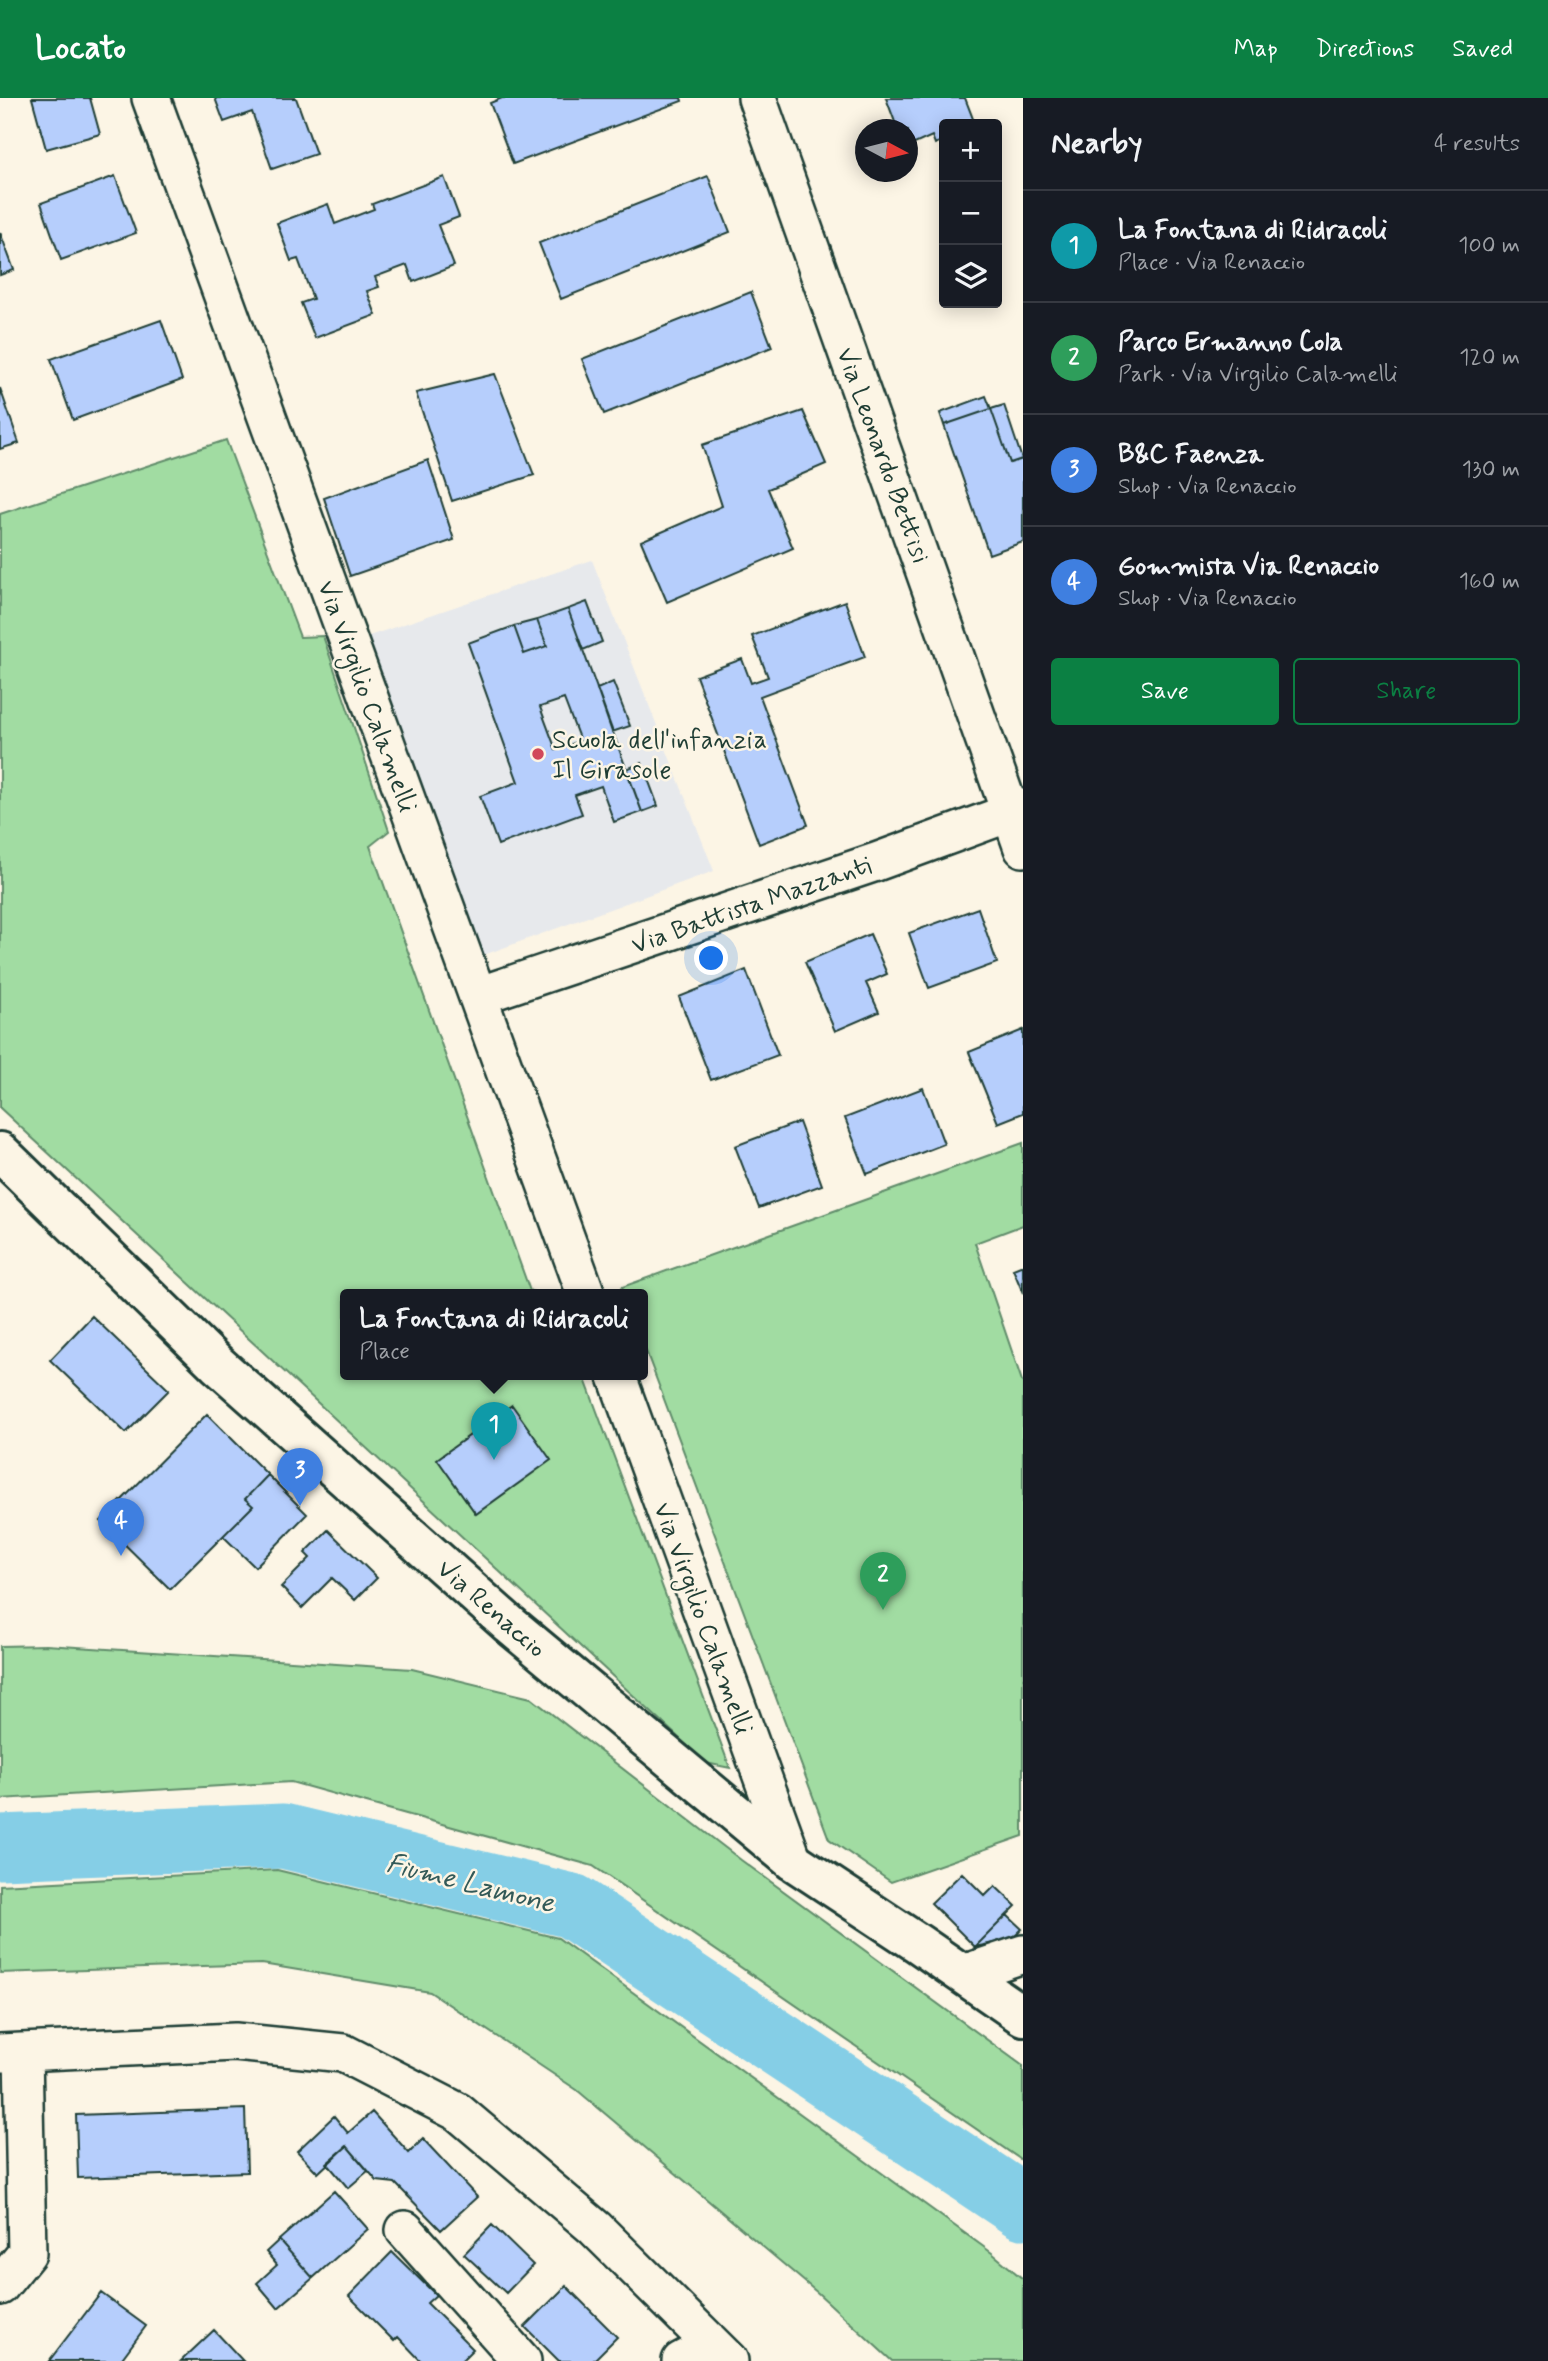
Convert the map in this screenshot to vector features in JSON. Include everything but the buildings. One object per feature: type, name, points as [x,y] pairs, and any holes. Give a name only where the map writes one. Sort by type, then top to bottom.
[{"type":"street","name":"Via Virgilio Calamelli","points":[[151,98],[584,1289]]},
{"type":"street","name":"Via Leonardo Bettisi","points":[[757,98],[1017,810],[1023,848]]},
{"type":"street","name":"Via Battista Mazzanti","points":[[478,996],[876,862],[1017,810]]},
{"type":"street","name":"Via Renaccio","points":[[0,1152],[217,1364],[510,1625],[793,1861],[1023,2016]]},
{"type":"street","name":"Via Virgilio Calamelli","points":[[618,1380],[793,1861]]},
{"type":"street","points":[[963,1974],[1023,1954]]},
{"type":"street","points":[[0,2286],[27,2253],[12,2053],[235,2042],[343,2053],[458,2112],[595,2228],[707,2356]]},
{"type":"street","points":[[405,2230],[522,2361]]},
{"type":"shaded area","name":"Scuola dell'infanzia Il Girasole","points":[[592,560],[714,871],[481,956],[366,637]]},
{"type":"green space","points":[[226,440],[300,637],[323,636],[389,831],[370,846],[529,1289],[340,1289],[340,1380],[585,1380],[730,1768],[706,1763],[0,1108],[0,514]]},
{"type":"green space","points":[[1023,1143],[1023,1225],[975,1243],[1023,1384],[1023,1836],[891,1882],[829,1839],[648,1356],[648,1289],[622,1287]]},
{"type":"green space","points":[[46,1645],[412,1669],[531,1698],[741,1860],[1023,2066],[1023,2161],[593,1866],[291,1782],[0,1799],[0,1646]]},
{"type":"green space","points":[[277,1870],[558,1938],[992,2253],[1023,2279],[1023,2361],[892,2361],[819,2294],[577,2090],[430,1992],[262,1964],[0,1973],[0,1885]]},
{"type":"waterway","name":"Fiume Lamone","points":[[0,1847],[283,1836],[572,1906],[1023,2207]]},
{"type":"place","name":"Scuola dell'infanzia Il Girasole","points":[[538,754]]},
{"type":"place","name":"La Fontana di Ridracoli","points":[[494,1460]]},
{"type":"place","name":"B&C Faenza","points":[[300,1506]]},
{"type":"place","name":"Gommista Via Renaccio","points":[[121,1556]]},
{"type":"place","name":"Parco Ermanno Cola","points":[[883,1610]]}]
